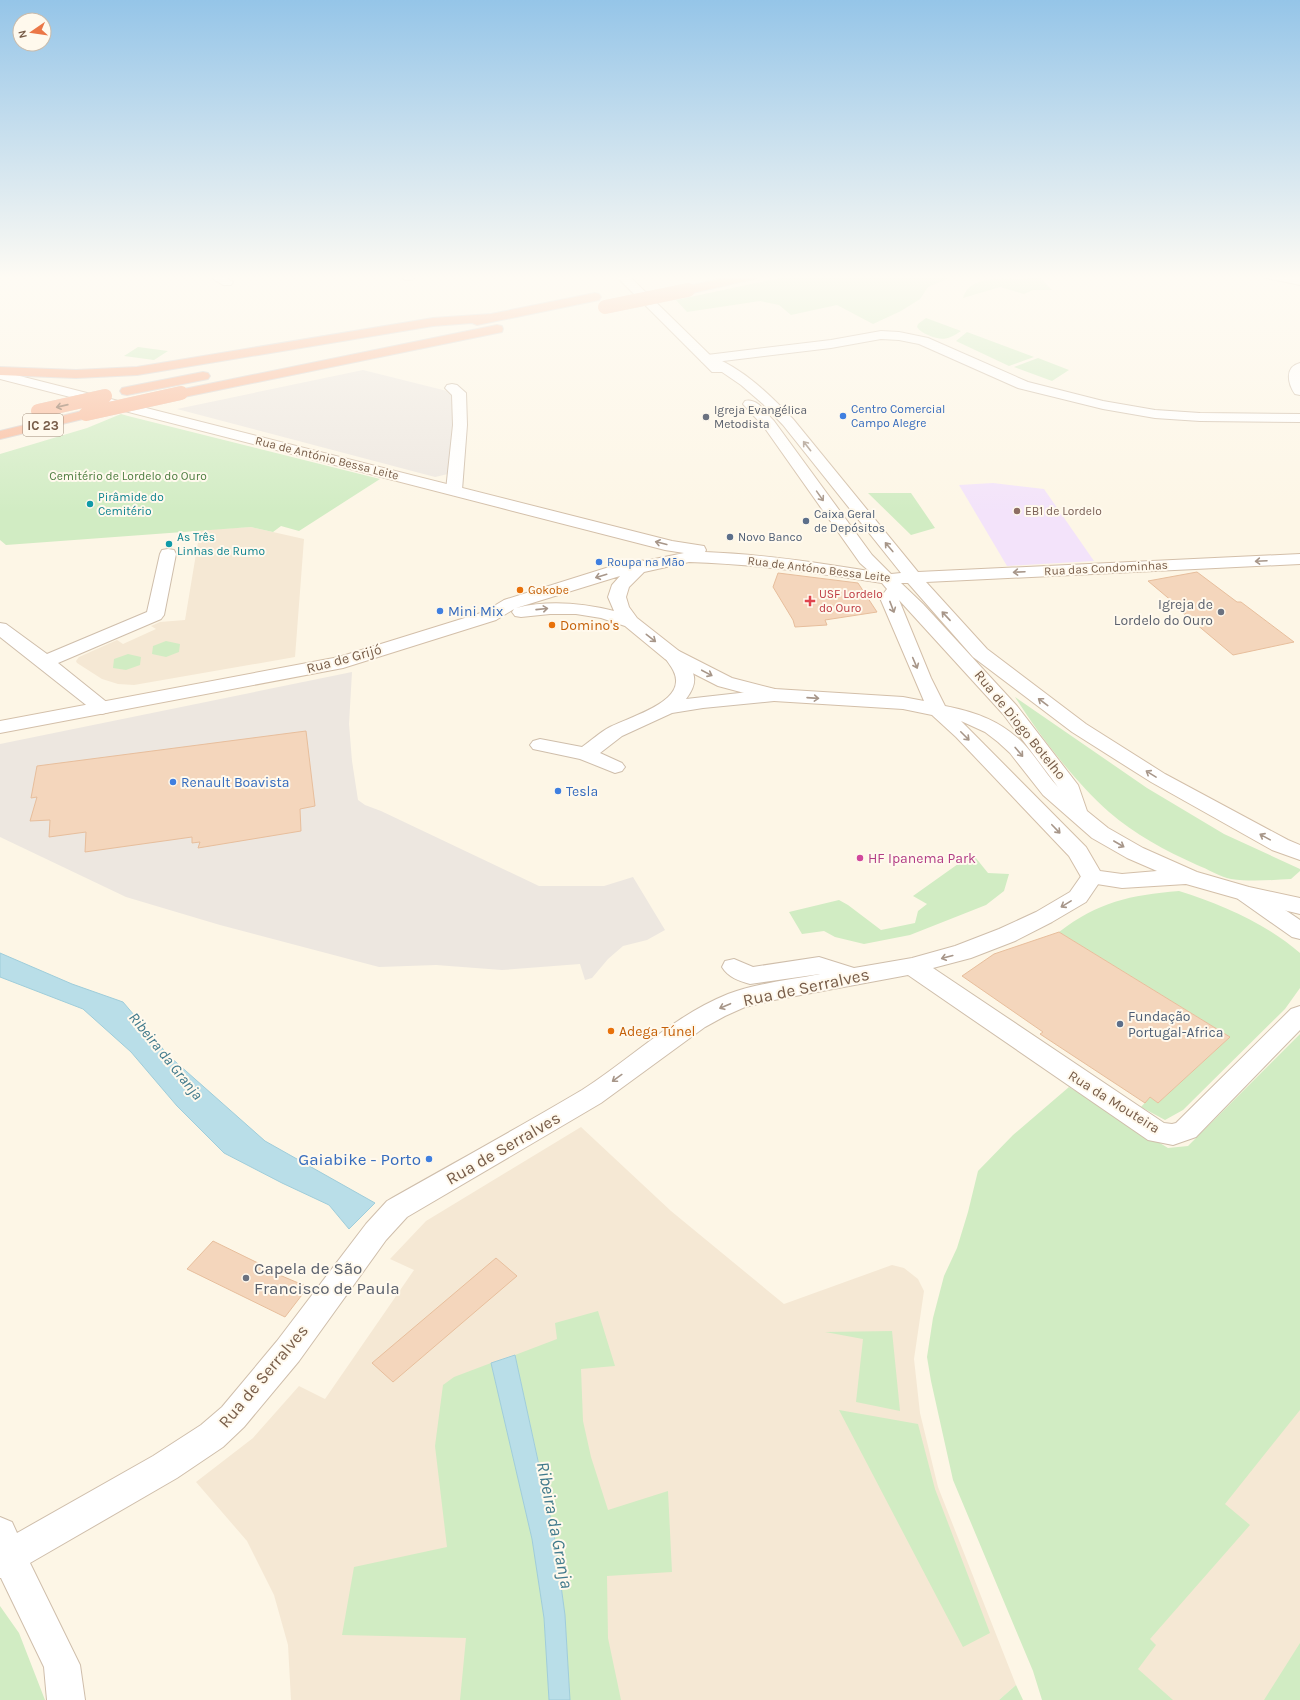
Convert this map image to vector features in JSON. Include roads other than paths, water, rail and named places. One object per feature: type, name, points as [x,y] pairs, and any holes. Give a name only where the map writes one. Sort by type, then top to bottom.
[{"type":"highway","points":[[0,371],[76,374],[137,371],[242,354]]},
{"type":"highway","name":"IC 23","points":[[254,365],[308,354]]},
{"type":"highway","name":"IC 23","points":[[0,435],[181,393],[372,354]]},
{"type":"highway","name":"IC 23","points":[[23,415],[218,372]]},
{"type":"main road","points":[[703,354],[769,424],[848,552],[866,559],[898,581]]},
{"type":"main road","points":[[707,358],[739,354]]},
{"type":"main road","points":[[953,354],[1023,385],[1103,406],[1155,414],[1200,417],[1300,418]]},
{"type":"main road","points":[[707,358],[746,382],[768,401],[788,422],[836,483],[897,556],[898,581],[889,598],[919,671],[937,709],[963,733],[1078,852],[1092,877],[1122,881],[1189,877]]},
{"type":"main road","points":[[1300,367],[1294,374],[1294,379],[1300,391]]},
{"type":"main road","name":"Rua de António Bessa Leite","points":[[0,375],[625,534]]},
{"type":"main road","name":"Rua de António Bessa Leite","points":[[0,380],[29,382]]},
{"type":"main road","points":[[452,388],[459,393],[460,425],[454,490]]},
{"type":"main road","points":[[625,534],[641,547],[643,556],[638,568],[621,585],[617,597],[620,607],[630,622]]},
{"type":"main road","name":"Rua de Antóno Bessa Leite","points":[[625,534],[671,546],[705,551],[726,558]]},
{"type":"main road","points":[[815,567],[848,552]]},
{"type":"main road","points":[[45,662],[155,615],[168,554]]},
{"type":"main road","name":"Rua de Antóno Bessa Leite","points":[[638,568],[689,557],[726,558],[815,567],[898,581]]},
{"type":"main road","name":"Rua das Condominhas","points":[[898,581],[1300,559]]},
{"type":"main road","name":"Rua de Grijó","points":[[0,727],[266,678],[343,662],[490,616],[510,604],[612,572],[638,568]]},
{"type":"main road","name":"Rua de Diogo Botelho","points":[[898,581],[1010,710],[1068,785],[1077,813]]},
{"type":"main road","name":"Rua de Diogo Botelho","points":[[898,581],[980,653],[1079,728],[1158,778],[1280,845],[1300,853]]},
{"type":"main road","points":[[490,616],[561,607],[606,613],[630,622],[672,655],[725,682],[774,695]]},
{"type":"main road","points":[[0,628],[102,708]]},
{"type":"main road","points":[[667,708],[684,691],[686,677],[684,670],[672,655]]},
{"type":"main road","points":[[586,754],[615,732],[667,708],[703,702],[774,695],[903,704],[937,709],[967,716],[992,728],[1017,749],[1050,791],[1100,833],[1135,853],[1189,877],[1246,894],[1300,906]]},
{"type":"main road","points":[[540,745],[586,754],[615,767]]},
{"type":"main road","points":[[1078,852],[1100,833]]},
{"type":"main road","name":"Rua de Serralves","points":[[3,1550],[165,1466],[212,1436],[233,1417],[288,1350],[376,1232],[397,1209],[592,1096],[696,1021],[738,1000],[774,991],[912,966],[963,952],[1007,935],[1044,917],[1078,897],[1092,877]]},
{"type":"main road","points":[[1246,894],[1300,890]]},
{"type":"main road","points":[[1246,894],[1300,931]]},
{"type":"main road","points":[[734,967],[750,976],[819,965],[852,976]]},
{"type":"main road","name":"Rua da Mouteira","points":[[912,966],[1158,1133],[1173,1135],[1186,1130],[1300,1015]]},
{"type":"main road","points":[[3,1550],[62,1665],[66,1700]]},
{"type":"water","name":"Ribeira da Granja","points":[[0,953],[72,984],[123,1002],[169,1056],[265,1141],[375,1203],[349,1229],[329,1205],[224,1153],[177,1106],[131,1052],[83,1009],[0,977]]},
{"type":"water","points":[[515,1355],[554,1534],[565,1615],[570,1700],[549,1700],[544,1618],[532,1539],[491,1363]]},
{"type":"place","name":"Centro Comercial Campo Alegre","points":[[843,416]]},
{"type":"place","name":"Igreja Evangélica Metodista","points":[[706,417]]},
{"type":"place","name":"Pirâmide do Cemitério","points":[[90,504]]},
{"type":"place","name":"EB1 de Lordelo","points":[[1017,511]]},
{"type":"place","name":"Caixa Geral de Depósitos","points":[[806,521]]},
{"type":"place","name":"Novo Banco","points":[[730,537]]},
{"type":"place","name":"As Três Linhas de Rumo","points":[[169,544]]},
{"type":"place","name":"Roupa na Mão","points":[[599,562]]},
{"type":"place","name":"Gokobe","points":[[520,590]]},
{"type":"place","name":"USF Lordelo do Ouro","points":[[810,601]]},
{"type":"place","name":"Mini Mix","points":[[440,611]]},
{"type":"place","name":"Igreja de Lordelo do Ouro","points":[[1221,612]]},
{"type":"place","name":"Domino's","points":[[552,625]]},
{"type":"place","name":"Renault Boavista","points":[[173,782]]},
{"type":"place","name":"Tesla","points":[[558,791]]},
{"type":"place","name":"HF Ipanema Park","points":[[860,858]]},
{"type":"place","name":"Fundação Portugal-Africa","points":[[1120,1024]]},
{"type":"place","name":"Adega Túnel","points":[[611,1031]]},
{"type":"place","name":"Gaiabike - Porto","points":[[429,1159]]},
{"type":"place","name":"Capela de São Francisco de Paula","points":[[246,1278]]},
{"type":"park label","name":"Cemitério de Lordelo do Ouro","points":[[128,476]]}]
